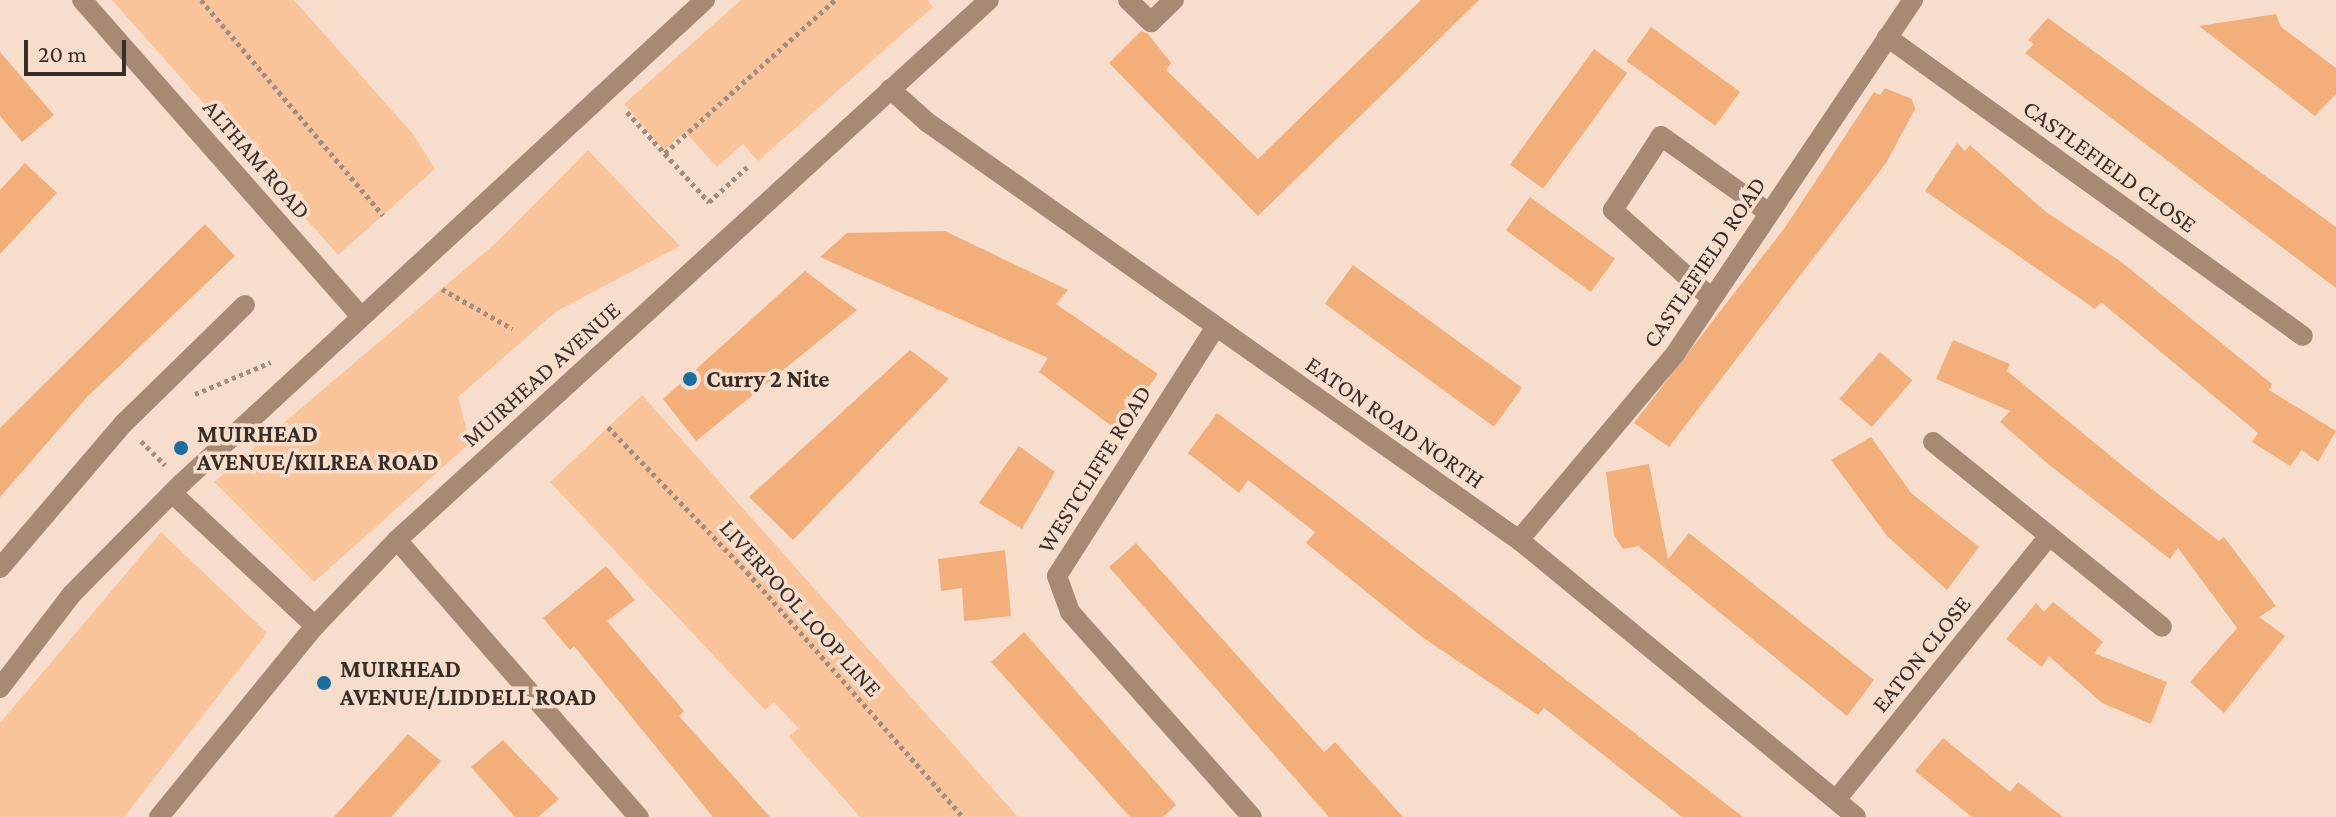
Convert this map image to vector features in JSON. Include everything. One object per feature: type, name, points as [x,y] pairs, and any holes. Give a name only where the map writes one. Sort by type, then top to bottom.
[{"type":"street","name":"ALTHAM ROAD","points":[[82,0],[361,316]]},
{"type":"street","points":[[0,688],[71,595],[177,488],[705,0]]},
{"type":"street","name":"MUIRHEAD AVENUE","points":[[159,817],[315,626],[397,540],[989,0]]},
{"type":"street","points":[[1128,0],[1151,22],[1174,0]]},
{"type":"street","name":"CASTLEFIELD ROAD","points":[[1519,540],[1675,354],[1913,0]]},
{"type":"street","name":"CASTLEFIELD CLOSE","points":[[1887,37],[2303,336]]},
{"type":"street","name":"EATON ROAD NORTH","points":[[890,89],[1215,328],[1519,540],[1856,817]]},
{"type":"street","points":[[1711,298],[1613,210],[1661,136],[1769,213]]},
{"type":"street","points":[[0,568],[124,423],[245,305]]},
{"type":"street","name":"WESTCLIFFE ROAD","points":[[1215,328],[1057,576],[1070,612],[1252,817]]},
{"type":"street","points":[[1933,442],[2046,540],[2162,627]]},
{"type":"street","points":[[177,488],[315,626]]},
{"type":"street","points":[[397,540],[639,817]]},
{"type":"street","name":"EATON CLOSE","points":[[1836,800],[2046,540]]},
{"type":"path","points":[[201,0],[383,215]]},
{"type":"path","points":[[665,153],[835,0]]},
{"type":"path","points":[[627,112],[709,202],[747,167]]},
{"type":"path","points":[[442,289],[513,329]]},
{"type":"path","points":[[182,399],[284,357]]},
{"type":"path","points":[[124,423],[177,488]]},
{"type":"path","name":"LIVERPOOL LOOP LINE","points":[[608,427],[747,572],[963,817]]},
{"type":"shaded area","points":[[112,0],[294,0],[413,134],[435,169],[338,255]]},
{"type":"shaded area","points":[[741,0],[927,0],[933,7],[758,161],[743,144],[717,167],[685,132],[664,150],[624,104]]},
{"type":"shaded area","points":[[588,150],[680,246],[557,311],[458,397],[470,443],[314,582],[214,482],[497,242]]},
{"type":"shaded area","points":[[642,395],[1018,817],[860,817],[789,737],[798,728],[774,702],[765,710],[550,482]]},
{"type":"shaded area","points":[[161,532],[267,633],[124,817],[0,817],[0,723]]},
{"type":"building","points":[[1421,0],[1479,0],[1258,216],[1109,63],[1141,31],[1148,34],[1171,63],[1166,70],[1258,159]]},
{"type":"building","points":[[2276,14],[2281,27],[2336,68],[2336,94],[2315,116],[2199,26]]},
{"type":"building","points":[[2048,18],[2336,227],[2336,288],[2025,53],[2034,44],[2028,40]]},
{"type":"building","points":[[1651,27],[1740,92],[1715,126],[1626,61]]},
{"type":"building","points":[[1594,49],[1627,73],[1543,189],[1510,165]]},
{"type":"building","points":[[0,52],[54,115],[22,142],[0,116]]},
{"type":"building","points":[[1885,88],[1912,99],[1915,109],[1886,163],[1669,447],[1634,423],[1786,226],[1874,92],[1880,95]]},
{"type":"building","points":[[1957,143],[1965,151],[1970,145],[2046,212],[2120,261],[2272,384],[2269,390],[2336,431],[2318,462],[2302,450],[2290,466],[2252,442],[2258,433],[2101,302],[2095,309],[1925,191]]},
{"type":"building","points":[[25,163],[57,193],[0,254],[0,190]]},
{"type":"building","points":[[1530,197],[1615,259],[1591,292],[1506,230]]},
{"type":"building","points":[[205,224],[235,256],[87,397],[0,497],[0,428]]},
{"type":"building","points":[[945,231],[1068,290],[1056,304],[1158,374],[1117,430],[1039,372],[1048,358],[820,257],[847,233]]},
{"type":"building","points":[[1353,265],[1522,388],[1494,427],[1325,304]]},
{"type":"building","points":[[805,271],[857,310],[696,441],[663,399]]},
{"type":"building","points":[[1953,340],[2010,364],[2007,371],[2135,476],[2219,541],[2224,537],[2276,606],[2259,617],[2285,636],[2224,713],[2190,682],[2237,628],[2178,548],[2170,559],[2048,464],[2000,422],[2010,411],[1936,379]]},
{"type":"building","points":[[910,350],[949,379],[793,540],[749,497]]},
{"type":"building","points":[[1880,352],[1912,380],[1872,427],[1839,399]]},
{"type":"building","points":[[1217,413],[1743,817],[1682,817],[1544,708],[1538,715],[1422,637],[1306,543],[1315,532],[1248,480],[1239,493],[1188,453]]},
{"type":"building","points":[[1871,437],[1911,493],[1979,547],[1947,590],[1887,536],[1831,460]]},
{"type":"building","points":[[1019,446],[1055,472],[1022,529],[979,503]]},
{"type":"building","points":[[1649,464],[1668,559],[1689,533],[1874,680],[1847,716],[1638,546],[1623,549],[1614,535],[1606,472]]},
{"type":"building","points":[[1136,543],[1324,752],[1335,742],[1403,817],[1329,817],[1109,567]]},
{"type":"building","points":[[1005,550],[1011,616],[964,621],[962,588],[941,591],[938,559]]},
{"type":"building","points":[[606,566],[635,600],[607,621],[684,711],[679,716],[770,817],[713,817],[574,646],[570,650],[543,618]]},
{"type":"building","points":[[2053,602],[2103,642],[2094,653],[2167,682],[2151,724],[2102,703],[2049,656],[2042,667],[2006,639],[2036,603],[2044,612]]},
{"type":"building","points":[[1024,632],[1176,805],[1163,817],[1130,817],[991,662]]},
{"type":"building","points":[[408,734],[441,761],[391,817],[334,817]]},
{"type":"building","points":[[1943,738],[2010,792],[2018,782],[2063,817],[1972,817],[1915,771]]},
{"type":"building","points":[[503,740],[559,799],[538,817],[515,817],[471,767]]},
{"type":"place","name":"Curry 2 Nite","points":[[690,379]]},
{"type":"place","name":"MUIRHEAD AVENUE/KILREA ROAD","points":[[181,448]]},
{"type":"place","name":"MUIRHEAD AVENUE/LIDDELL ROAD","points":[[324,683]]}]
